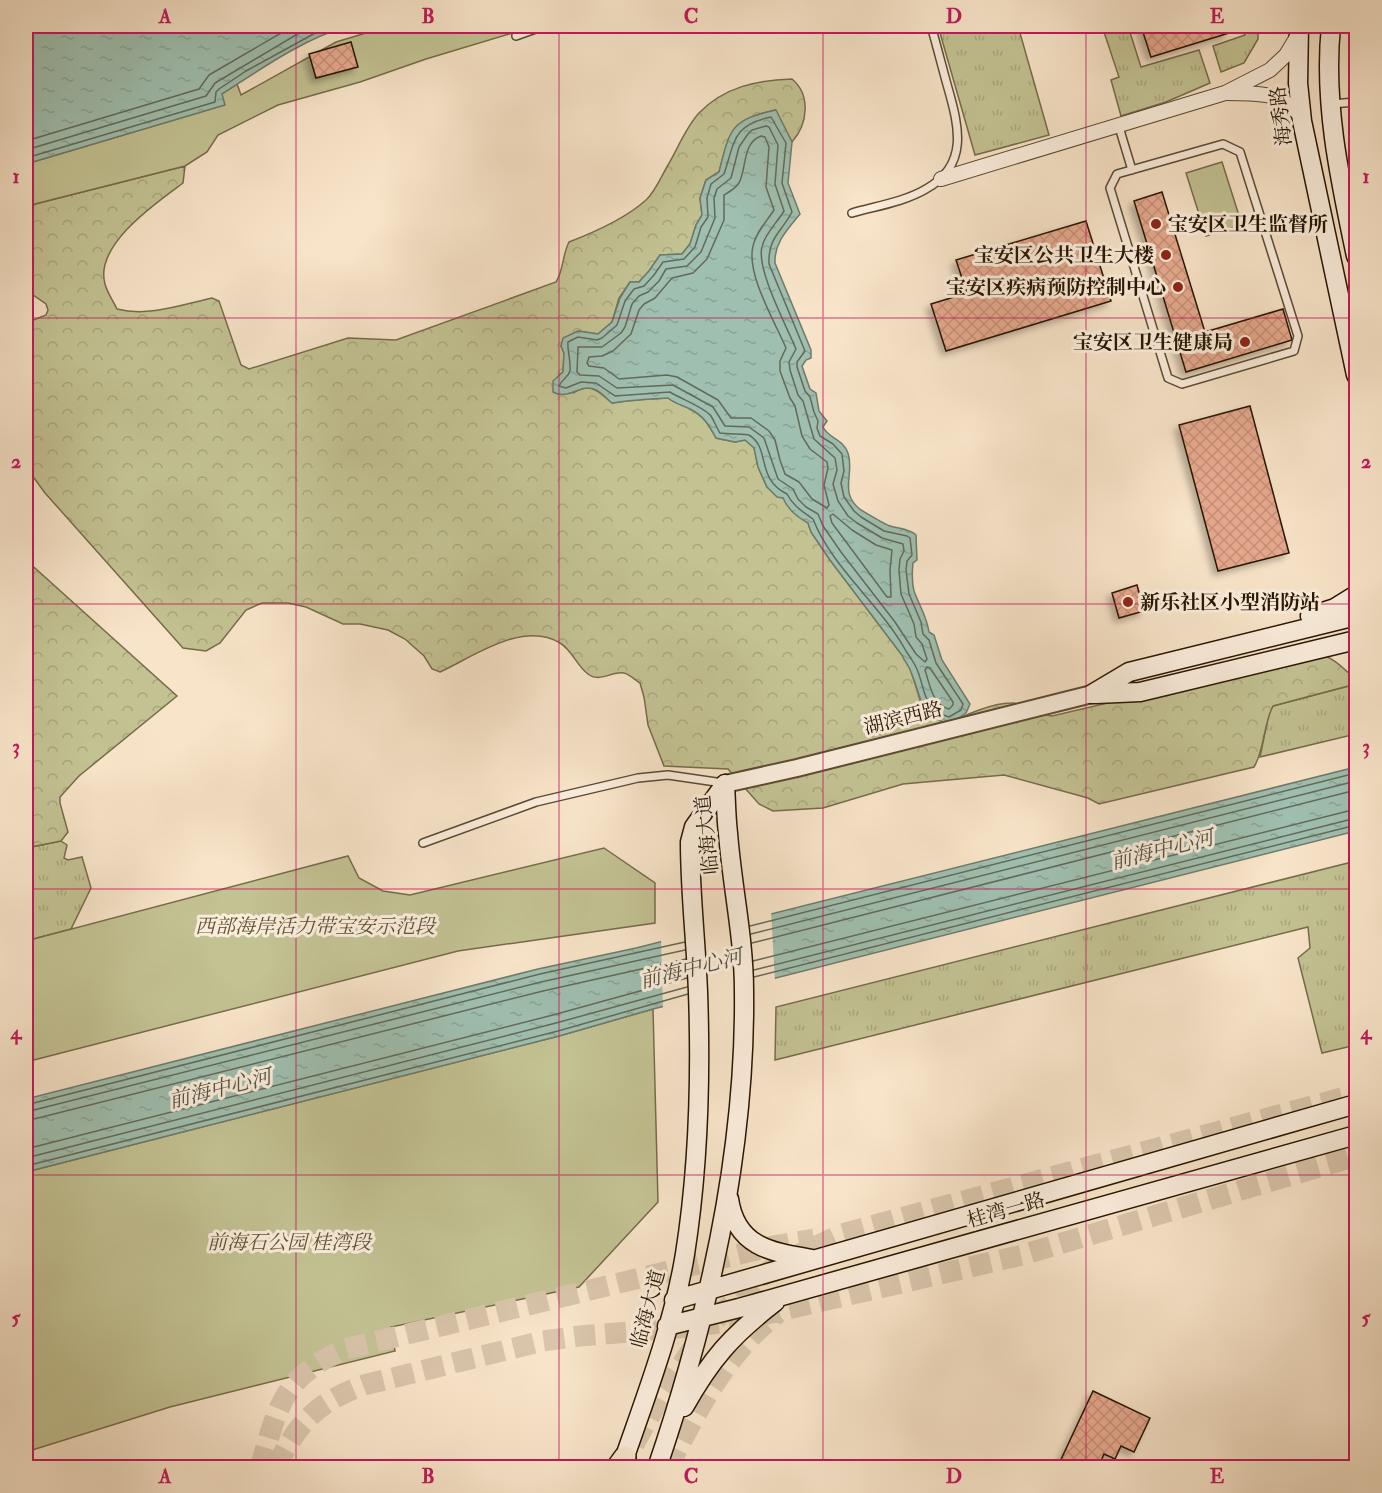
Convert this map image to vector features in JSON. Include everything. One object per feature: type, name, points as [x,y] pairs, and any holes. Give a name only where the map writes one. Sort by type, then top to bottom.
[{"type":"main road","points":[[1331,26],[1329,54],[1334,141],[1356,256]]},
{"type":"main road","name":"海秀路","points":[[1299,30],[1298,84],[1302,118],[1356,375]]},
{"type":"main road","points":[[1241,645],[1306,617],[1335,608],[1356,595]]},
{"type":"main road","name":"湖滨西路","points":[[1092,694],[1129,672],[1356,616]]},
{"type":"main road","name":"湖滨西路","points":[[1092,694],[1140,692],[1356,640]]},
{"type":"main road","points":[[1328,647],[1356,652]]},
{"type":"main road","name":"临海大道","points":[[657,1467],[707,1292],[728,1191],[737,1126],[744,1026],[744,989],[725,783]]},
{"type":"main road","name":"临海大道","points":[[621,1464],[667,1326],[685,1255],[690,1217],[696,1122],[698,1001],[690,842],[694,826],[725,783]]},
{"type":"main road","name":"桂湾一路","points":[[674,1300],[1356,1104]]},
{"type":"main road","name":"桂湾一路","points":[[667,1326],[784,1296],[1356,1135]]},
{"type":"main road","points":[[728,1191],[732,1214],[747,1238],[772,1251],[817,1260]]},
{"type":"main road","points":[[668,1435],[700,1379],[729,1341],[744,1326],[784,1296]]},
{"type":"street","points":[[941,179],[1119,127],[1225,93],[1270,70],[1286,55],[1299,30]]},
{"type":"street","points":[[1225,93],[1274,96],[1289,104],[1302,118]]},
{"type":"street","name":"湖滨西路","points":[[725,783],[797,768],[1092,694]]},
{"type":"lane","points":[[516,36],[544,26]]},
{"type":"lane","points":[[852,213],[912,196],[927,189],[941,179],[956,156],[959,140],[958,123],[931,26]]},
{"type":"lane","points":[[1331,104],[1356,102]]},
{"type":"lane","points":[[1119,127],[1132,170]]},
{"type":"lane","points":[[1223,144],[1240,152],[1265,231],[1298,336],[1294,351],[1182,384],[1168,378],[1110,188],[1117,174],[1223,144]]},
{"type":"lane","points":[[1265,231],[1322,217]]},
{"type":"lane","points":[[423,843],[536,802],[638,778],[668,775],[725,783]]},
{"type":"green space","points":[[389,26],[536,26],[426,59],[360,82],[278,105],[218,135],[207,152],[185,166],[35,204],[29,209],[26,224],[26,164],[224,105],[221,94],[237,84],[241,95],[336,42]]},
{"type":"green space","points":[[938,26],[1018,26],[1049,135],[975,155]]},
{"type":"green space","points":[[1102,26],[1128,26],[1141,67],[1199,50],[1210,83],[1166,102],[1121,116],[1111,80],[1119,77]]},
{"type":"green space","points":[[1243,26],[1258,26],[1258,39],[1244,63],[1221,72],[1213,46],[1245,35]]},
{"type":"green space","points":[[792,79],[802,93],[805,110],[801,127],[792,142],[775,110],[749,118],[735,129],[726,146],[719,172],[706,180],[700,198],[702,215],[690,244],[682,254],[660,255],[639,282],[630,282],[619,298],[612,322],[598,334],[578,331],[561,346],[564,353],[563,372],[559,375],[573,393],[585,388],[594,389],[612,403],[668,398],[703,418],[716,438],[735,442],[745,440],[754,447],[758,467],[767,487],[783,498],[808,523],[811,532],[830,560],[902,655],[910,668],[922,706],[948,725],[978,710],[1004,704],[1020,704],[1052,716],[1317,654],[1333,660],[1355,679],[1352,685],[1273,706],[1254,767],[1099,804],[1088,798],[1004,775],[903,784],[823,808],[773,811],[759,804],[728,769],[664,766],[648,725],[640,683],[624,673],[601,677],[592,676],[584,671],[564,646],[546,637],[514,638],[498,643],[440,672],[432,669],[424,656],[405,639],[388,630],[360,624],[343,624],[306,607],[288,603],[262,603],[246,610],[220,643],[206,651],[183,648],[45,493],[26,467],[26,323],[46,315],[48,310],[46,304],[26,290],[25,232],[30,211],[35,204],[185,166],[183,183],[144,213],[118,240],[104,269],[105,284],[117,309],[129,311],[153,311],[212,298],[219,301],[241,365],[249,369],[348,338],[396,340],[556,282],[569,242],[619,219],[646,200],[690,125],[709,104],[730,91],[754,83]]},
{"type":"green space","points":[[1222,162],[1242,225],[1206,236],[1186,173]]},
{"type":"green space","points":[[26,560],[177,696],[79,776],[60,797],[68,832],[61,841],[26,848]]},
{"type":"green space","points":[[1355,679],[1356,734],[1260,757],[1269,713],[1273,706],[1352,685]]},
{"type":"green space","points":[[61,841],[67,845],[64,858],[68,860],[82,857],[91,888],[71,929],[26,941],[26,848]]},
{"type":"green space","name":"西部海岸活力带宝安示范段","points":[[604,848],[655,883],[655,923],[458,951],[26,1062],[26,941],[348,856],[359,878],[383,891],[410,895]]},
{"type":"green space","points":[[1356,861],[1356,1045],[1322,1053],[1298,958],[1310,948],[1308,927],[775,1060],[776,1007]]},
{"type":"green space","name":"前海石公园 桂湾段","points":[[653,1009],[658,1202],[579,1287],[391,1327],[395,1351],[170,1407],[26,1452],[26,1172],[559,1036]]},
{"type":"water","points":[[26,26],[348,26],[299,47],[222,94],[225,105],[26,164]]},
{"type":"water","points":[[776,110],[792,142],[788,183],[800,214],[779,243],[775,263],[811,350],[811,358],[806,360],[802,366],[810,389],[816,393],[819,411],[827,421],[823,427],[825,431],[843,445],[848,453],[849,490],[854,504],[890,526],[916,535],[917,560],[913,563],[912,570],[914,591],[929,632],[934,635],[942,660],[970,704],[966,713],[948,725],[925,709],[902,655],[830,560],[811,532],[808,523],[793,513],[783,498],[777,497],[767,487],[758,467],[754,448],[745,440],[735,442],[716,438],[703,418],[668,398],[612,403],[591,388],[564,394],[553,392],[553,381],[563,372],[564,353],[561,346],[563,338],[578,331],[598,334],[612,322],[620,298],[630,282],[639,282],[660,255],[682,254],[690,244],[702,215],[700,198],[706,180],[719,172],[726,146],[734,129],[749,118]]},
{"type":"water","name":"前海中心河","points":[[1356,767],[1356,831],[653,1009],[559,1036],[26,1172],[26,1099],[538,969],[636,948]]},
{"type":"pier","points":[[771,911],[775,981],[663,1010],[661,939]]},
{"type":"building","points":[[1141,26],[1226,26],[1229,33],[1151,57]]},
{"type":"building","points":[[351,42],[358,67],[316,78],[309,54]]},
{"type":"building","name":"宝安区公共卫生大楼","points":[[1162,192],[1205,332],[1283,309],[1292,340],[1186,372],[1134,201]]},
{"type":"building","points":[[1086,221],[1111,301],[946,351],[931,304],[967,293],[956,260]]},
{"type":"building","points":[[1250,406],[1289,553],[1218,571],[1179,425]]},
{"type":"building","name":"新乐社区小型消防站","points":[[1137,585],[1144,611],[1119,618],[1112,593]]},
{"type":"building","points":[[1093,1391],[1150,1418],[1134,1452],[1121,1446],[1115,1459],[1104,1454],[1098,1468],[1057,1468]]},
{"type":"tunnel","points":[[716,1319],[756,1280],[781,1263],[842,1234],[1356,1094]]},
{"type":"tunnel","points":[[276,1468],[292,1438],[310,1416],[333,1399],[364,1385],[543,1341],[741,1320],[1022,1255],[1356,1156]]},
{"type":"tunnel","points":[[260,1468],[278,1410],[295,1383],[324,1360],[345,1349],[773,1246],[814,1239]]},
{"type":"tunnel","points":[[668,1468],[714,1384],[728,1364],[743,1346],[778,1313]]},
{"type":"tunnel","points":[[634,1444],[661,1396],[693,1348]]},
{"type":"place","name":"宝安区卫生监督所","points":[[1156,224]]},
{"type":"place","name":"宝安区公共卫生大楼","points":[[1166,255]]},
{"type":"place","name":"宝安区疾病预防控制中心","points":[[1178,287]]},
{"type":"place","name":"宝安区卫生健康局","points":[[1245,342]]},
{"type":"place","name":"新乐社区小型消防站","points":[[1128,602]]}]
